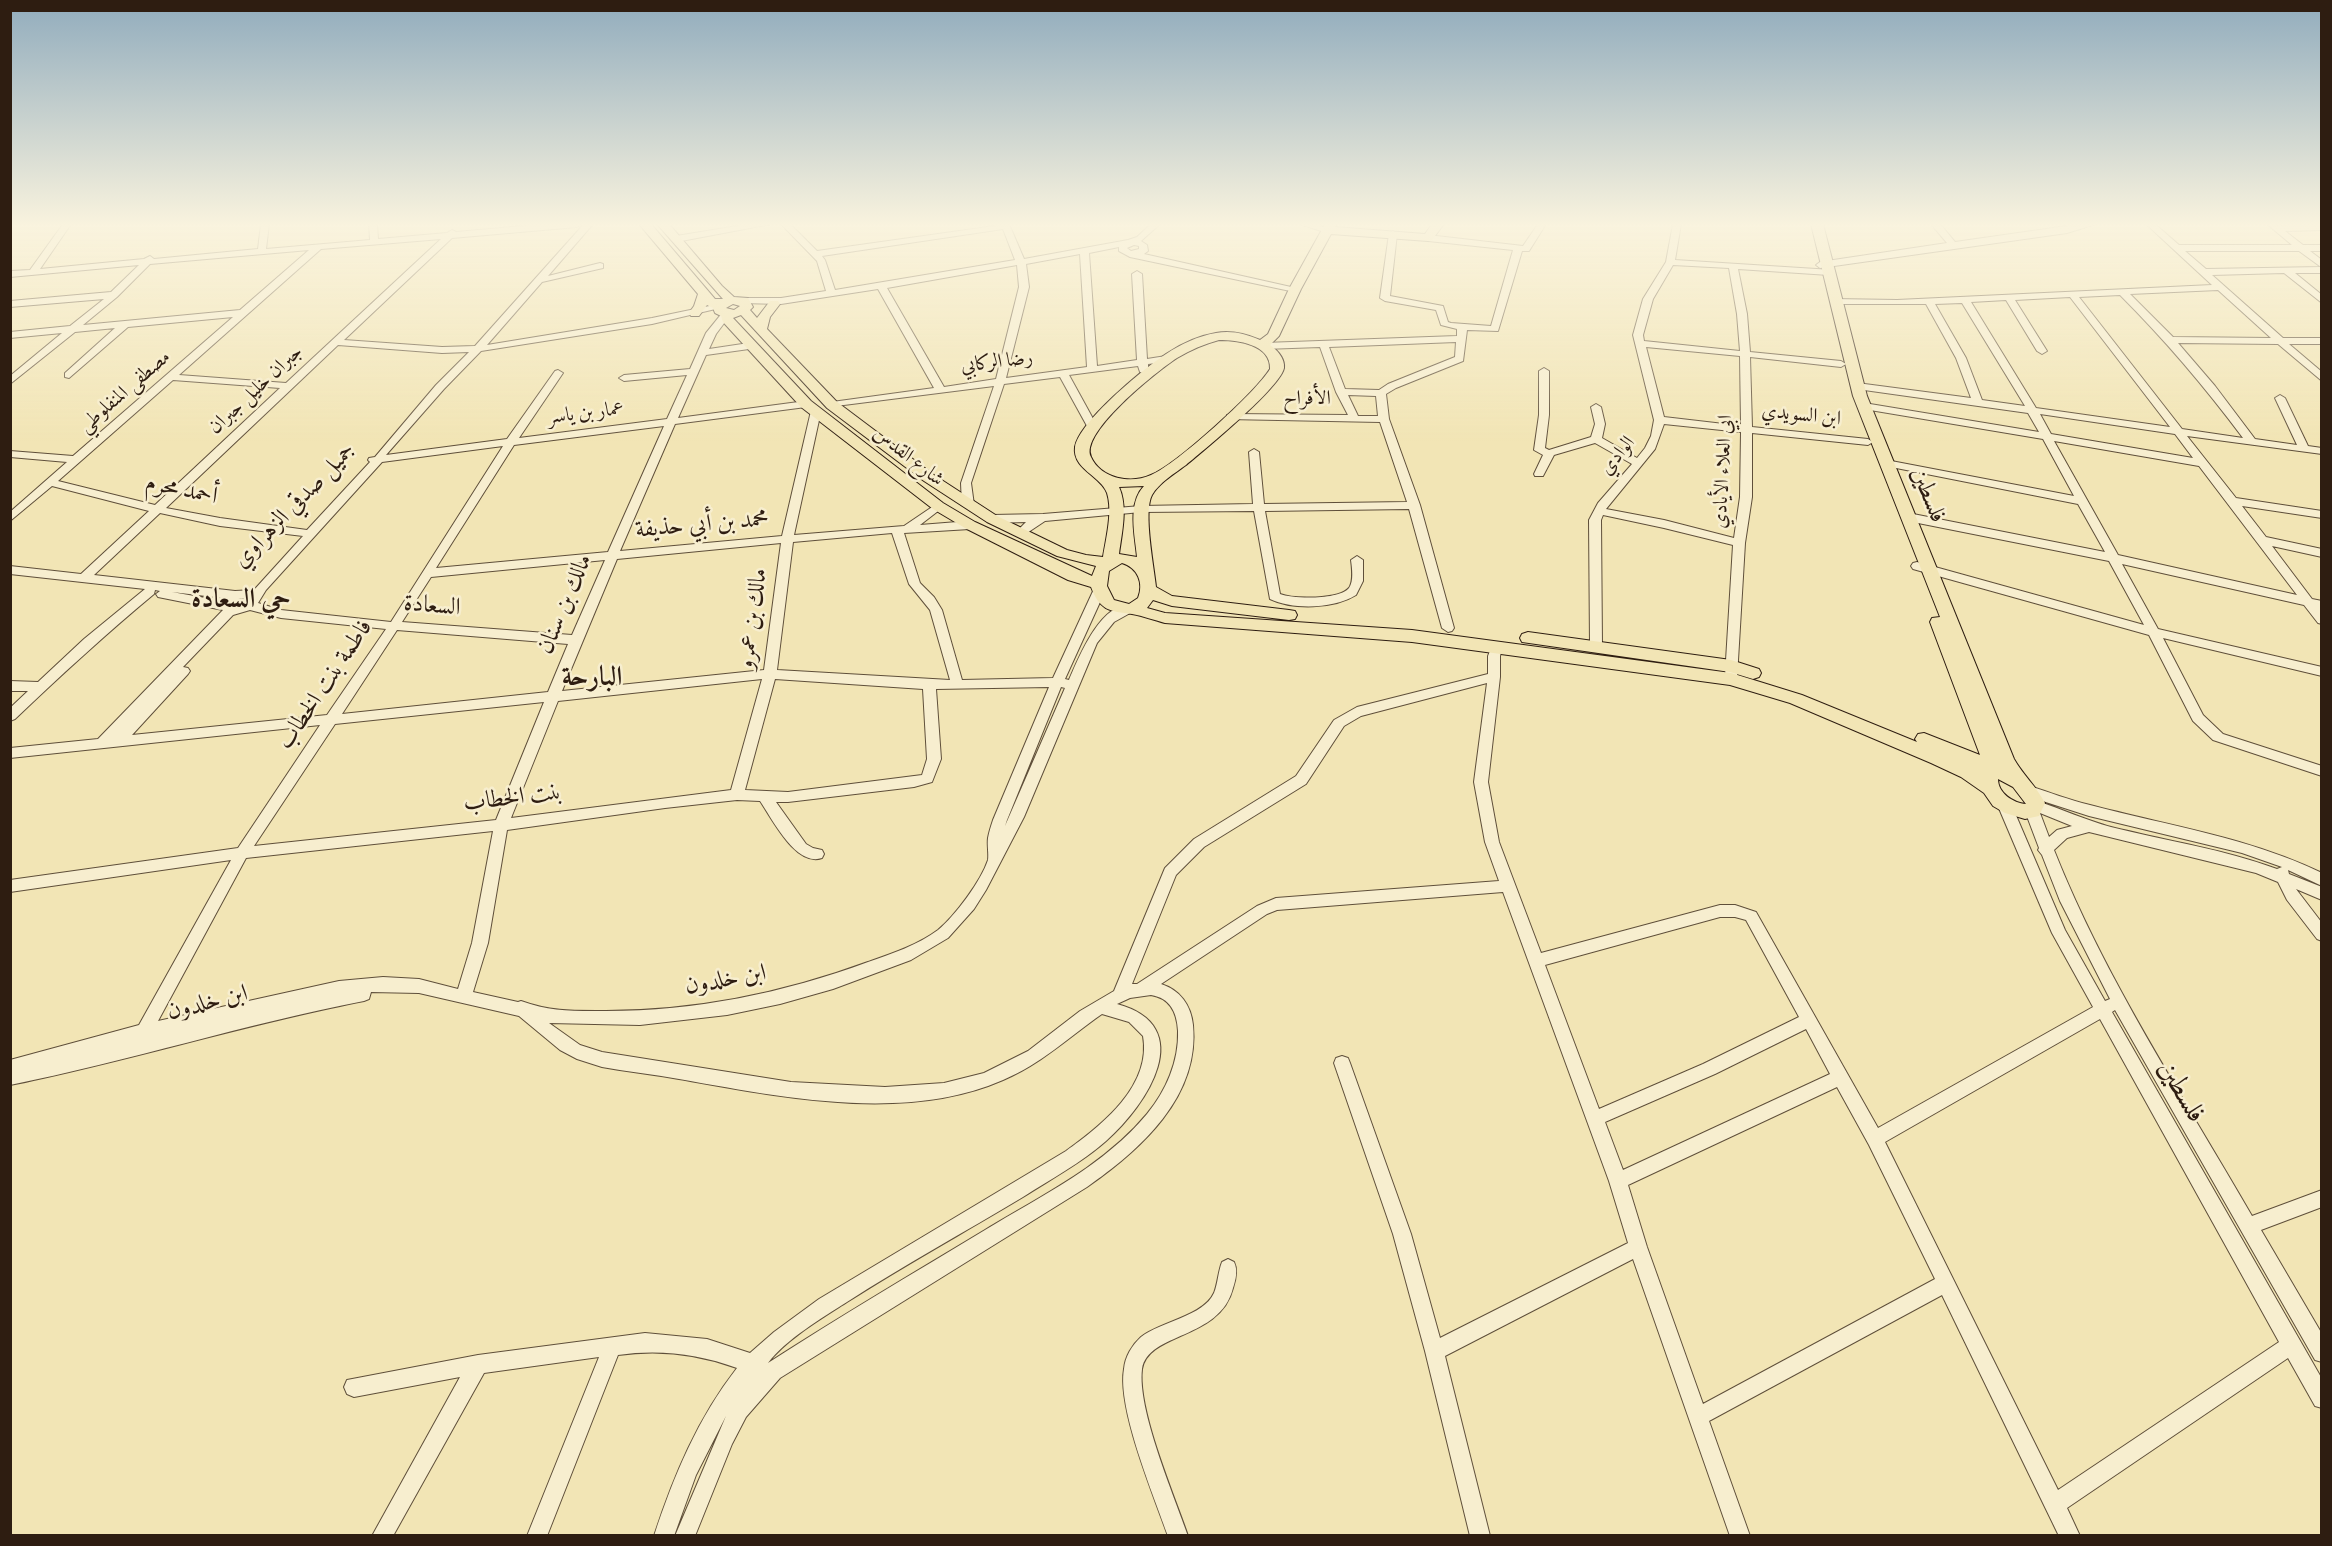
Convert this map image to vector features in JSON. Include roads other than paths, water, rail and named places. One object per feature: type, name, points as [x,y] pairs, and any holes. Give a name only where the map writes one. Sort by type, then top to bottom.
[{"type":"main road","points":[[695,313],[700,307],[703,296]]},
{"type":"main road","name":"شارع القدس","points":[[706,296],[711,302],[731,308],[727,319],[749,346],[811,408],[938,506],[970,525],[1074,576],[1100,586]]},
{"type":"main road","points":[[723,296],[731,308],[761,329],[832,405],[968,505],[992,519],[1076,558],[1108,562],[1122,558],[1134,561],[1147,581],[1161,598],[1213,614],[1731,672],[1967,772],[1992,778],[2015,777],[2033,803],[2018,811],[2005,806],[1992,778],[1985,767],[1969,758],[1855,711],[1731,672],[1596,646],[1448,628],[1213,614],[1166,618],[1130,609],[1118,609],[1104,601],[1100,586],[1101,569],[1108,562],[1115,497],[1112,489],[1083,456],[1081,446],[1084,436],[1166,358],[1192,342],[1218,336],[1247,339],[1263,345],[1275,357],[1278,364],[1276,372],[1231,417],[1163,475],[1145,494],[1141,509],[1147,581],[1143,603],[1130,609]]},
{"type":"main road","points":[[1263,345],[1273,336],[1292,296]]},
{"type":"main road","name":"فلسطين","points":[[1830,296],[1841,364],[1868,442],[1908,518],[1987,747],[1992,778]]},
{"type":"main road","name":"فلسطين","points":[[1834,296],[1857,386],[1886,462],[1888,480],[2005,759],[2015,777]]},
{"type":"main road","points":[[761,329],[764,316],[778,302]]},
{"type":"main road","points":[[1101,478],[1124,484],[1163,475]]},
{"type":"main road","points":[[1969,758],[1981,754],[1987,747]]},
{"type":"street","points":[[10,304],[101,296]]},
{"type":"street","points":[[10,381],[113,296]]},
{"type":"street","name":"مصطفى المنفلوطي","points":[[10,518],[261,296]]},
{"type":"street","name":"جبران خليل جبران","points":[[85,577],[385,296]]},
{"type":"street","name":"جميل صدقي الزهراوي","points":[[103,742],[261,588],[440,387],[526,296]]},
{"type":"street","points":[[337,342],[441,351],[478,349],[812,296]]},
{"type":"street","points":[[887,296],[940,389]]},
{"type":"street","points":[[968,505],[966,483],[1000,382],[1022,296]]},
{"type":"street","points":[[1090,296],[1092,369]]},
{"type":"street","points":[[1138,296],[1144,378]]},
{"type":"street","points":[[1385,296],[1385,298],[1440,309],[1445,326],[1462,334]]},
{"type":"street","points":[[1263,345],[1462,334],[1491,330],[1497,327],[1505,296]]},
{"type":"street","name":"الوادي","points":[[1596,646],[1593,529],[1598,512],[1638,463],[1656,436],[1659,420],[1639,343],[1640,328],[1650,296]]},
{"type":"street","name":"ابي العلاء الأيادي","points":[[1731,672],[1739,543],[1746,497],[1745,354],[1739,296]]},
{"type":"street","points":[[1836,301],[1929,302],[2049,296]]},
{"type":"street","points":[[2074,296],[2322,620]]},
{"type":"street","points":[[2127,296],[2170,340],[2211,388],[2250,441]]},
{"type":"street","points":[[2229,296],[2322,378]]},
{"type":"street","points":[[2009,298],[2043,351]]},
{"type":"street","points":[[1965,300],[2031,408],[2206,729],[2218,737],[2322,771]]},
{"type":"street","points":[[1929,302],[1961,358],[1977,400]]},
{"type":"street","points":[[652,321],[663,322],[731,308]]},
{"type":"street","name":"مالك بن سنان","points":[[464,995],[480,943],[501,825],[576,640],[692,372],[714,327],[731,308]]},
{"type":"street","points":[[10,335],[242,313]]},
{"type":"street","points":[[69,375],[125,324]]},
{"type":"street","points":[[1341,392],[1381,393],[1392,386],[1460,359],[1462,334]]},
{"type":"street","points":[[2170,340],[2322,341]]},
{"type":"street","points":[[1323,343],[1341,392],[1355,419]]},
{"type":"street","points":[[1639,343],[1841,364]]},
{"type":"street","points":[[701,353],[749,346]]},
{"type":"street","name":"رضا الركابي","points":[[832,405],[1166,358]]},
{"type":"street","points":[[1544,371],[1544,415],[1539,450],[1549,453],[1596,439],[1638,463]]},
{"type":"street","points":[[624,378],[692,372]]},
{"type":"street","name":"فاطمة بنت الخطاب","points":[[144,1031],[242,853],[394,626],[510,443],[558,373]]},
{"type":"street","points":[[1063,373],[1092,426]]},
{"type":"street","points":[[172,377],[287,386]]},
{"type":"street","points":[[1857,386],[1977,400],[2179,432],[2322,451]]},
{"type":"street","points":[[1381,393],[1384,419],[1414,505],[1448,628]]},
{"type":"street","points":[[2280,398],[2304,449]]},
{"type":"street","points":[[1864,406],[2203,463]]},
{"type":"street","points":[[1596,407],[1600,424],[1596,439]]},
{"type":"street","name":"عمار بن ياسر","points":[[377,457],[811,408]]},
{"type":"street","name":"مالك بن عمرو","points":[[737,795],[770,674],[787,541],[811,408]]},
{"type":"street","name":"الأفراح","points":[[1231,417],[1384,419]]},
{"type":"street","name":"ابن السويدي","points":[[1659,420],[1868,442]]},
{"type":"street","points":[[1254,452],[1259,507],[1274,596],[1278,600],[1319,600],[1347,596],[1353,591],[1359,575],[1357,561]]},
{"type":"street","points":[[1539,474],[1549,453]]},
{"type":"street","points":[[10,454],[77,460]]},
{"type":"street","name":"جميل صدقي الزهراوي","points":[[240,606],[228,600],[251,586],[377,457]]},
{"type":"street","points":[[1886,462],[2081,501]]},
{"type":"street","name":"أحمد محرم","points":[[52,483],[156,509],[220,522],[303,532]]},
{"type":"street","points":[[2232,501],[2322,515]]},
{"type":"street","points":[[992,519],[1043,518],[1141,509],[1414,505]]},
{"type":"street","points":[[938,506],[902,529],[915,584],[936,610],[957,684]]},
{"type":"street","points":[[1598,512],[1664,524],[1739,543]]},
{"type":"street","points":[[1021,533],[1027,526],[1043,518]]},
{"type":"street","points":[[1908,518],[2114,558],[2322,605]]},
{"type":"street","name":"محمد بن أبي حذيفة","points":[[428,573],[902,529],[970,525]]},
{"type":"street","points":[[2262,540],[2322,553]]},
{"type":"street","points":[[1924,567],[2154,632],[2322,672]]},
{"type":"street","points":[[10,570],[238,594],[250,592],[240,606]]},
{"type":"street","name":"السعادة","points":[[10,577],[150,591],[281,614],[394,626],[576,640]]},
{"type":"street","points":[[996,861],[995,838],[1000,820],[1057,682],[1100,586]]},
{"type":"street","points":[[10,716],[88,642],[150,591]]},
{"type":"street","name":"جميل صدقي الزهراوي","points":[[120,740],[240,606]]},
{"type":"street","name":"ابن خلدون","points":[[10,1078],[85,1055],[144,1031],[339,988],[382,984],[419,986],[555,1017],[640,1018],[727,1008],[780,998],[833,982],[906,954],[942,934],[969,905],[996,861],[1017,817],[1092,640],[1102,626],[1130,609]]},
{"type":"street","points":[[1497,646],[1485,729],[1481,782],[1492,842],[1618,1181],[1638,1247],[1700,1416],[1740,1536]]},
{"type":"street","points":[[10,753],[770,674],[929,685],[1057,682],[1073,685]]},
{"type":"street","points":[[1120,994],[1170,872],[1199,843],[1301,780],[1339,723],[1357,712],[1494,677]]},
{"type":"street","name":"بنت الخطاب","points":[[10,886],[242,853],[501,825],[737,795],[788,796],[914,782],[927,778],[934,759],[929,685]]},
{"type":"street","points":[[10,686],[42,687]]},
{"type":"street","points":[[765,797],[801,848],[810,854],[817,854]]},
{"type":"street","points":[[2033,803],[2062,818],[2089,827],[2242,862],[2322,894]]},
{"type":"street","points":[[2033,803],[2063,804],[2109,817],[2212,839],[2275,858],[2322,880]]},
{"type":"street","name":"فلسطين","points":[[2033,803],[2045,850],[2067,901],[2119,1002],[2322,1353]]},
{"type":"street","name":"فلسطين","points":[[2005,806],[2043,899],[2101,1010],[2322,1399]]},
{"type":"street","points":[[2045,850],[2062,834],[2089,827]]},
{"type":"street","points":[[2275,858],[2292,896],[2322,935]]},
{"type":"street","points":[[521,1008],[545,1031],[585,1055],[781,1089],[835,1095],[892,1095],[945,1090],[983,1081],[1033,1057],[1065,1031],[1120,994],[1141,988],[1262,910],[1276,904],[1509,886]]},
{"type":"street","points":[[1537,961],[1720,911],[1735,911],[1751,916],[1875,1139],[1944,1284],[2070,1536]]},
{"type":"street","name":"ابن خلدون","points":[[10,1067],[85,1055],[340,998],[419,986]]},
{"type":"street","points":[[684,1536],[724,1438],[739,1410],[773,1371],[1059,1195],[1113,1158],[1153,1120],[1172,1090],[1182,1065],[1186,1027],[1180,1004],[1171,994],[1159,989],[1141,988]]},
{"type":"street","points":[[1875,1139],[1992,1075],[2101,1010],[2119,1002]]},
{"type":"street","points":[[664,1536],[680,1489],[706,1432],[725,1399],[753,1364],[793,1329],[865,1281],[1072,1157],[1096,1139],[1133,1103],[1149,1067],[1152,1039],[1143,1022],[1132,1016],[1102,1007]]},
{"type":"street","points":[[1594,1119],[1709,1069],[1809,1020]]},
{"type":"street","points":[[1342,1063],[1402,1233],[1480,1536]]},
{"type":"street","points":[[1618,1181],[1841,1077]]},
{"type":"street","points":[[2248,1226],[2322,1198]]},
{"type":"street","points":[[1434,1351],[1638,1247]]},
{"type":"street","points":[[1178,1536],[1143,1430],[1132,1381],[1134,1365],[1149,1343],[1206,1314],[1219,1302],[1225,1287],[1228,1268]]},
{"type":"street","points":[[1700,1416],[1944,1284]]},
{"type":"street","points":[[354,1388],[478,1364],[645,1342],[707,1348],[773,1371]]},
{"type":"street","points":[[537,1536],[613,1345]]},
{"type":"street","points":[[2055,1504],[2291,1345]]},
{"type":"street","points":[[382,1536],[478,1364]]},
{"type":"district","name":"حي السعادة","points":[[241,602]]},
{"type":"district","name":"البارحة","points":[[592,680]]}]
